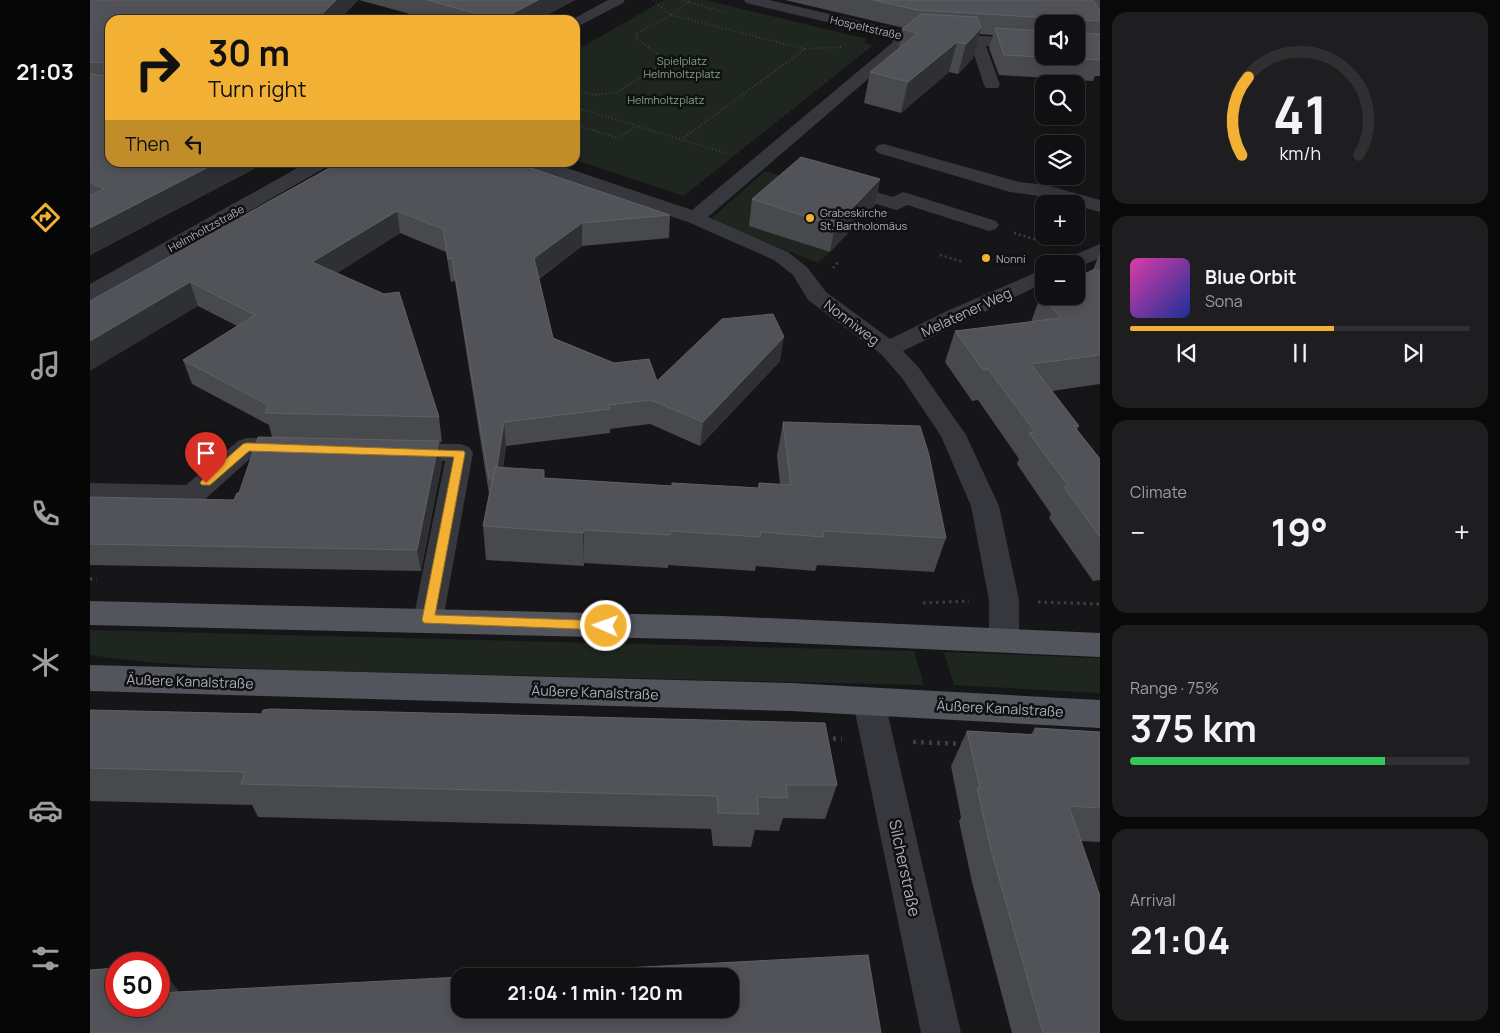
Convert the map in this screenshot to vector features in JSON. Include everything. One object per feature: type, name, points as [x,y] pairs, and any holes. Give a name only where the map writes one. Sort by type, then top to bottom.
[{"type":"main road","points":[[90,613],[428,620],[1004,639],[1100,645]]},
{"type":"main road","name":"Äußere Kanalstraße","points":[[90,678],[791,697],[1100,714]]},
{"type":"street","points":[[580,21],[618,0]]},
{"type":"street","name":"Hospeltstraße","points":[[751,0],[903,36],[1035,44]]},
{"type":"street","points":[[695,218],[900,45],[903,36]]},
{"type":"street","points":[[978,41],[992,85]]},
{"type":"street","points":[[884,150],[1017,188],[1046,191],[1100,206]]},
{"type":"street","points":[[760,164],[779,170]]},
{"type":"street","name":"Helmholtzstraße","points":[[90,292],[313,167]]},
{"type":"street","name":"Nonniweg","points":[[544,167],[695,218],[781,256],[800,271],[814,288],[816,295],[889,349],[911,373],[953,435],[985,506],[1004,600],[1004,639]]},
{"type":"street","points":[[824,183],[897,204],[903,198],[990,225]]},
{"type":"street","points":[[1085,257],[1100,250]]},
{"type":"street","name":"Melatener Weg","points":[[889,349],[954,316],[1035,280]]},
{"type":"street","points":[[90,492],[192,495],[247,447],[315,449]]},
{"type":"street","points":[[382,451],[460,453],[428,620]]},
{"type":"street","name":"Silcherstraße","points":[[869,702],[941,1033]]},
{"type":"path","points":[[653,0],[670,15],[805,48],[682,139]]},
{"type":"path","points":[[580,90],[594,94],[617,92],[665,62],[665,59],[637,39],[636,34],[670,15],[690,0]]},
{"type":"path","points":[[582,109],[760,164]]},
{"type":"path","points":[[580,127],[618,138],[636,125]]},
{"type":"path","points":[[1024,236],[1035,239]]},
{"type":"path","points":[[940,255],[963,262]]},
{"type":"path","points":[[834,267],[839,261]]},
{"type":"path","points":[[817,738],[971,745]]},
{"type":"green space","name":"Helmholtzplatz","points":[[664,0],[705,0],[867,39],[863,43],[873,45],[684,196],[580,162],[580,48]]},
{"type":"green space","points":[[765,171],[798,181],[807,245],[830,252],[818,263],[714,221],[713,217]]},
{"type":"green space","points":[[90,630],[914,651],[924,685],[286,670],[188,665],[90,655]]},
{"type":"green space","points":[[944,652],[1100,658],[1100,693],[954,685]]},
{"type":"building","points":[[90,0],[336,0],[321,15],[105,15],[105,167],[208,167],[90,228],[90,196],[104,189],[90,182],[90,74],[104,76],[104,63],[90,62]]},
{"type":"building","points":[[427,0],[538,0],[510,15],[482,15]]},
{"type":"building","points":[[873,0],[1093,0],[1100,11],[1100,21],[1085,20],[1085,15],[1035,15],[1035,17],[917,10]]},
{"type":"building","points":[[921,14],[977,17],[981,28],[966,44],[957,42],[908,82],[870,72],[918,33],[902,29]]},
{"type":"building","points":[[995,28],[1035,30],[1035,57],[1004,55]]},
{"type":"building","points":[[1085,33],[1100,34],[1100,60],[1085,59]]},
{"type":"building","points":[[801,157],[880,179],[835,226],[752,199]]},
{"type":"building","points":[[331,167],[528,167],[670,215],[582,223],[534,258],[553,338],[614,363],[649,359],[657,381],[722,319],[773,314],[784,337],[703,422],[651,400],[609,405],[610,409],[504,422],[497,467],[495,467],[493,479],[489,479],[452,258],[448,259],[443,229],[397,211],[312,262],[384,294],[399,292],[439,417],[265,413],[268,405],[183,360],[255,315],[190,282],[90,341],[90,301]]},
{"type":"building","points":[[1095,269],[1100,272],[1100,355],[1031,364],[1079,426],[1074,426],[1100,459],[1100,537],[1064,487],[1068,486],[1029,433],[1035,432],[988,369],[983,370],[955,331],[1061,318],[1050,305],[1085,305],[1085,274]]},
{"type":"building","points":[[783,422],[920,426],[929,455],[946,538],[824,531],[823,537],[761,532],[760,537],[671,531],[670,535],[584,530],[583,533],[483,526],[495,467],[544,470],[544,478],[672,486],[672,483],[759,488],[759,483],[791,485]]},
{"type":"building","points":[[258,437],[439,441],[417,550],[90,544],[90,497],[234,500],[237,493],[239,493]]},
{"type":"building","points":[[90,710],[262,714],[263,710],[825,723],[837,785],[786,785],[788,798],[757,797],[759,814],[718,813],[717,796],[241,784],[245,772],[90,768]]},
{"type":"building","points":[[1035,728],[1100,732],[1100,808],[1069,806],[1100,896],[1100,1033],[1043,1033],[991,850],[977,788],[980,788],[967,731],[1036,735]]},
{"type":"building","points":[[868,955],[881,1033],[90,1033],[90,970],[105,969],[105,1017],[170,1017],[170,992],[451,977],[451,1018],[739,1018],[739,968],[625,968]]},
{"type":"place","name":"Grabeskirche St. Bartholomäus","points":[[810,218]]},
{"type":"place","name":"Nonni","points":[[986,258]]},
{"type":"route","points":[[206,483],[247,447],[460,453],[428,620],[606,626]]},
{"type":"park label","name":"Spielplatz Helmholtzplatz","points":[[682,66]]}]
